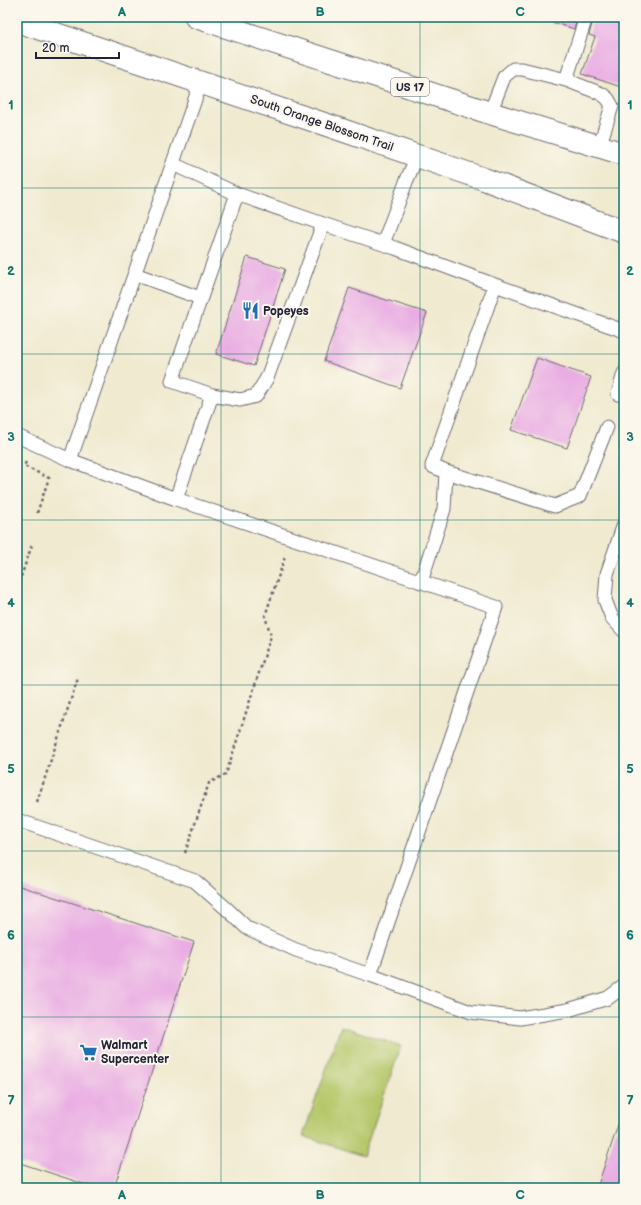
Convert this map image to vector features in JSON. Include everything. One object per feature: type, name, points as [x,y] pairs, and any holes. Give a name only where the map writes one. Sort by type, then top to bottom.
[{"type":"main road","name":"US 17","points":[[207,19],[490,114],[624,154]]},
{"type":"main road","name":"South Orange Blossom Trail","points":[[17,21],[484,179],[624,232]]},
{"type":"lane","points":[[566,80],[586,17]]},
{"type":"lane","points":[[490,114],[504,77],[513,69],[522,69],[566,80],[602,94],[608,99],[612,106],[599,147]]},
{"type":"lane","points":[[70,460],[201,82]]},
{"type":"lane","points":[[383,244],[417,156]]},
{"type":"lane","points":[[173,164],[237,194],[383,244],[624,331]]},
{"type":"lane","points":[[237,194],[172,381],[212,394],[240,400],[256,396],[267,378],[323,224]]},
{"type":"lane","points":[[135,274],[200,298]]},
{"type":"lane","points":[[494,285],[432,466],[446,472],[555,506],[580,496],[607,427]]},
{"type":"lane","points":[[618,394],[624,372]]},
{"type":"lane","points":[[176,499],[212,394]]},
{"type":"lane","points":[[17,436],[70,460],[176,499],[496,607],[370,975]]},
{"type":"lane","points":[[421,582],[444,509],[446,472]]},
{"type":"lane","points":[[624,524],[606,574],[604,600],[612,618],[624,631]]},
{"type":"lane","points":[[17,820],[195,881],[247,928],[296,950],[471,1012],[520,1018],[574,1008],[608,998],[624,986]]},
{"type":"path","points":[[26,462],[24,466],[49,478],[37,514]]},
{"type":"path","points":[[185,853],[209,783],[226,774],[271,636],[265,616],[292,538]]},
{"type":"path","points":[[17,588],[32,544]]},
{"type":"path","points":[[36,802],[78,678]]},
{"type":"green space","points":[[341,1026],[401,1046],[363,1156],[303,1136]]},
{"type":"building","points":[[549,17],[578,17],[574,29],[548,21]]},
{"type":"building","points":[[594,17],[624,17],[624,88],[582,74],[595,37],[589,35]]},
{"type":"building","name":"Popeyes","points":[[247,257],[285,269],[254,366],[216,354]]},
{"type":"building","points":[[349,288],[427,313],[400,388],[324,361]]},
{"type":"building","points":[[537,358],[591,377],[567,448],[511,430]]},
{"type":"building","name":"Walmart Supercenter","points":[[17,885],[194,942],[114,1188],[96,1188],[17,1162]]},
{"type":"building","points":[[620,1119],[624,1120],[624,1188],[597,1188]]},
{"type":"place","name":"Popeyes","points":[[250,311]]},
{"type":"place","name":"Walmart Supercenter","points":[[88,1052]]}]
